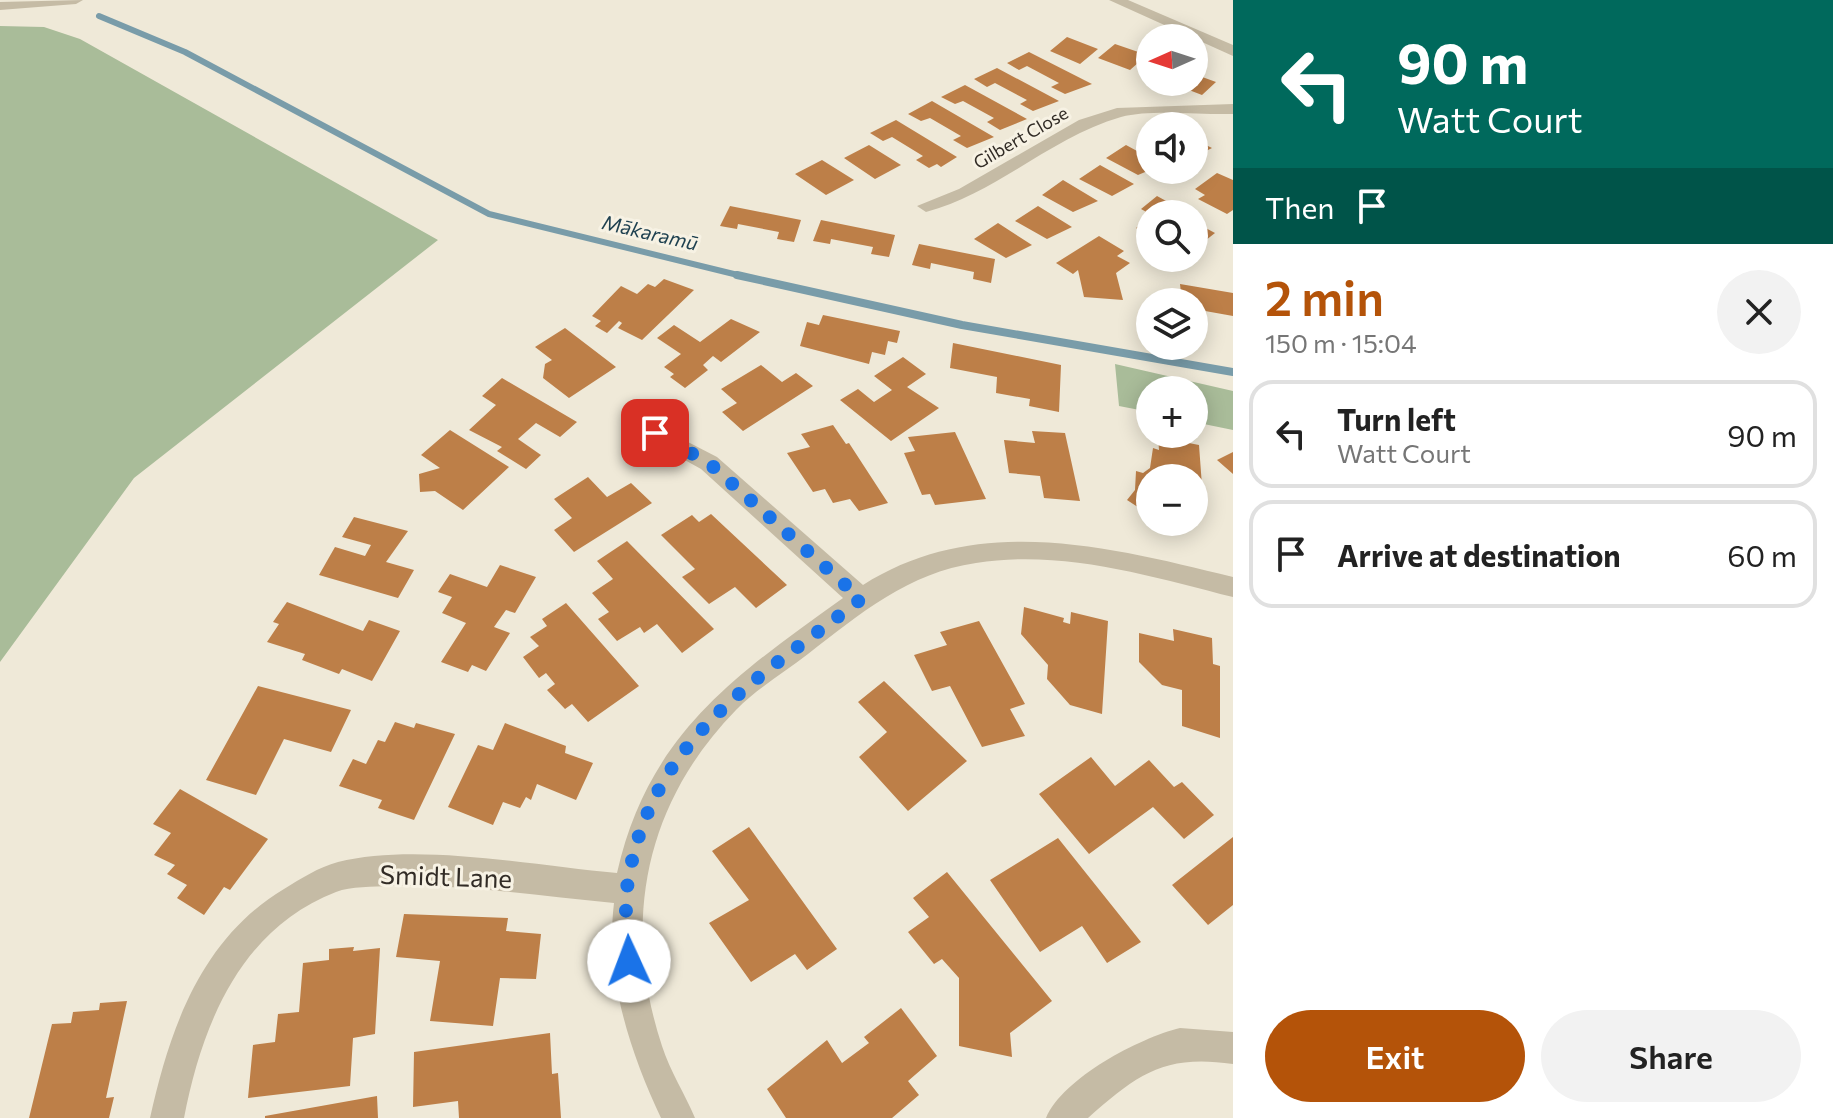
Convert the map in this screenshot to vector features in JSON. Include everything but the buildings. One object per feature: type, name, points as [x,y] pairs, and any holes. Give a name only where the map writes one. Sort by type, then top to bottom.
[{"type":"street","points":[[0,6],[76,0]]},
{"type":"street","points":[[1116,0],[1233,51]]},
{"type":"street","name":"Gilbert Close","points":[[926,206],[965,193],[1085,124],[1123,111],[1233,109]]},
{"type":"street","points":[[655,433],[709,463],[861,599]]},
{"type":"street","points":[[678,1118],[646,1045],[629,961],[627,889],[645,822],[666,776],[728,699],[861,599],[900,576],[942,560],[1024,551],[1082,553],[1233,587]]},
{"type":"street","name":"Smidt Lane","points":[[167,1118],[176,1067],[208,985],[245,936],[297,897],[339,876],[428,871],[627,889]]},
{"type":"street","points":[[1063,1118],[1133,1058],[1163,1045],[1205,1042],[1233,1048]]},
{"type":"green space","points":[[0,26],[44,27],[80,39],[438,240],[134,478],[0,662]]},
{"type":"green space","points":[[1115,364],[1167,376],[1136,376],[1136,409],[1119,406]]},
{"type":"green space","points":[[1208,385],[1233,391],[1233,430],[1208,425]]},
{"type":"waterway","name":"Mākaramū","points":[[99,16],[185,52],[489,214],[746,277]]},
{"type":"waterway","name":"Mākaramū","points":[[737,275],[746,277]]},
{"type":"waterway","name":"Mākaramū","points":[[746,277],[962,325],[1233,372]]},
{"type":"route","points":[[629,961],[627,889],[645,822],[666,776],[728,699],[861,599],[709,463],[655,433]]}]
